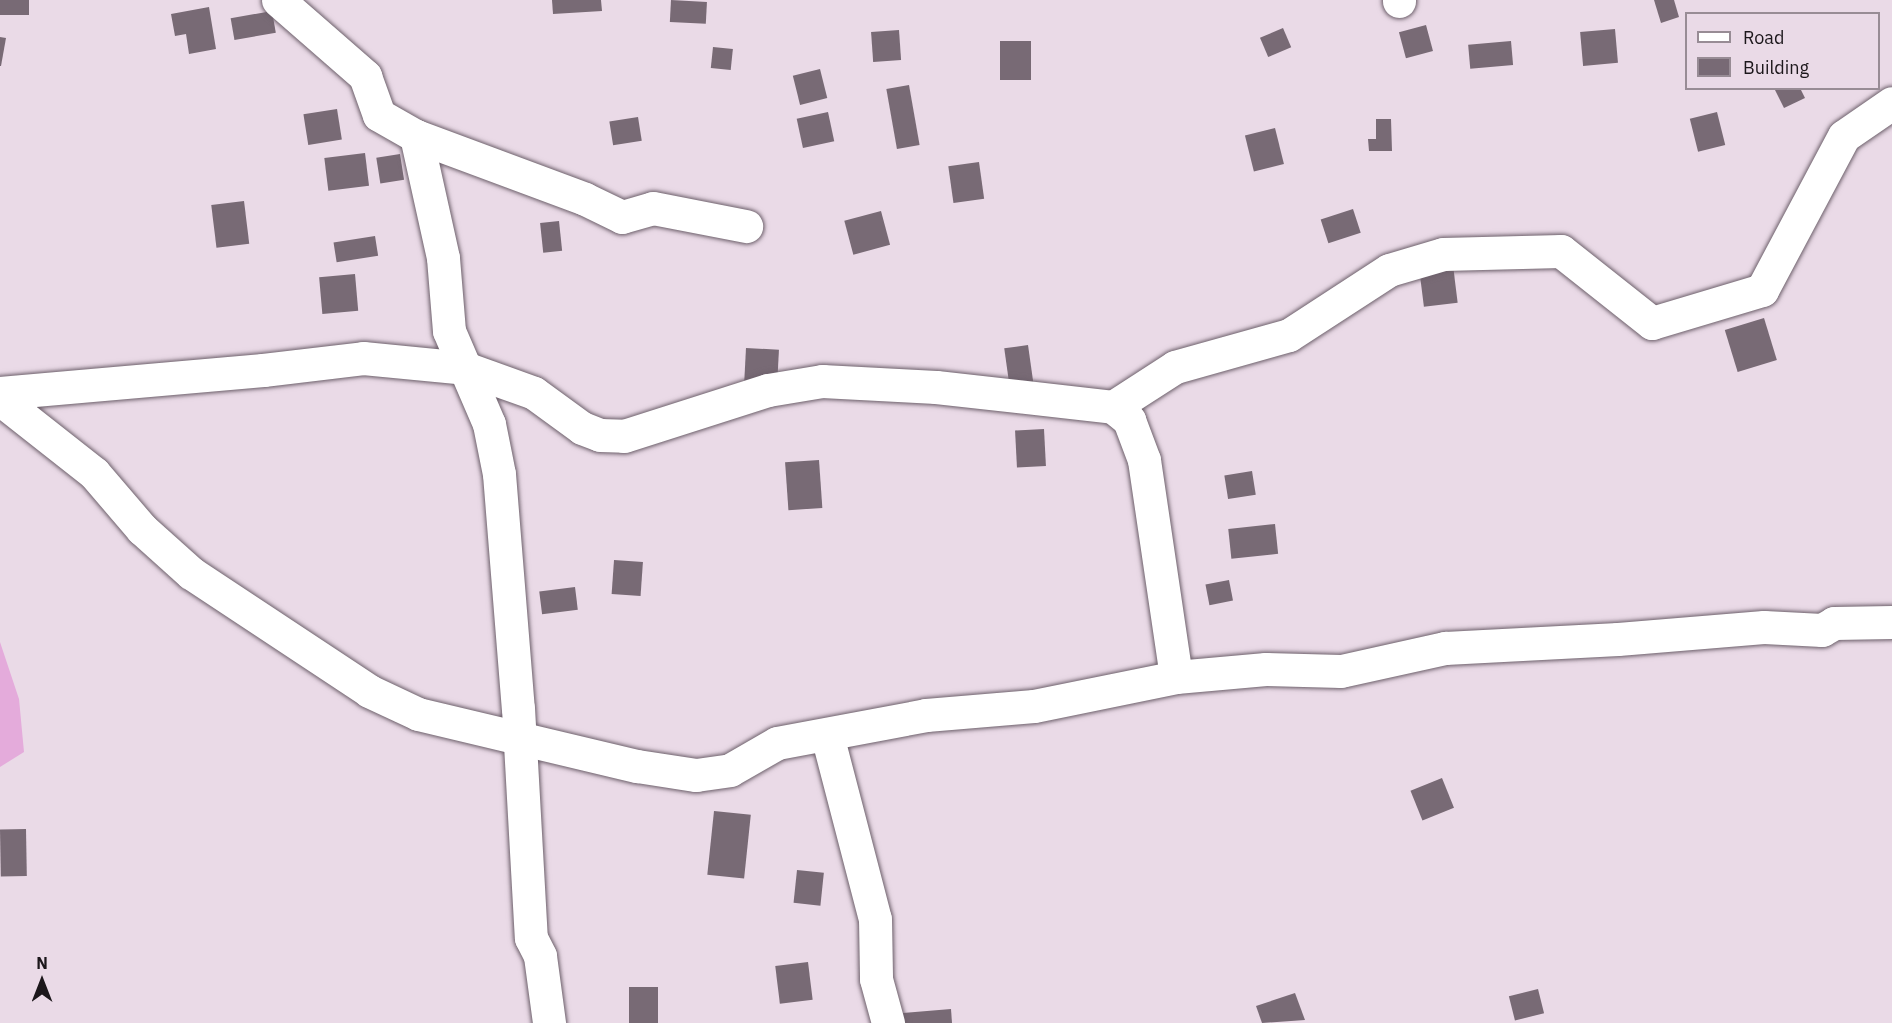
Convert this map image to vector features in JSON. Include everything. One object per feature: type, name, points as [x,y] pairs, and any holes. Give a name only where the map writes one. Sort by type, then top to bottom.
[{"type":"street","points":[[278,0],[364,76],[379,115],[416,136],[585,199],[622,217],[653,208],[746,226]]},
{"type":"street","points":[[1113,407],[1175,367],[1289,335],[1389,270],[1443,254],[1562,251],[1652,323],[1762,290],[1844,136],[1892,103]]},
{"type":"street","points":[[416,136],[435,209],[449,331],[489,424],[499,474],[519,708],[518,738],[531,938],[540,956],[549,1023]]},
{"type":"street","points":[[0,393],[263,370],[363,358],[465,368],[534,393],[582,428],[600,435],[624,436],[768,390],[822,381],[936,387],[1113,407],[1130,420],[1144,460],[1176,676]]},
{"type":"street","points":[[0,399],[94,473],[142,529],[191,573],[369,691],[418,714],[518,738],[696,775],[730,770],[777,743],[926,715],[1034,706],[1176,676],[1266,669],[1341,671],[1445,648],[1618,639],[1764,627],[1822,630],[1834,623],[1892,622]]},
{"type":"street","points":[[827,735],[875,919],[876,979],[888,1023]]},
{"type":"shaded area","points":[[0,642],[19,699],[24,752],[0,767]]},
{"type":"building","points":[[0,0],[29,0],[29,15],[0,15]]},
{"type":"building","points":[[552,0],[601,0],[602,11],[553,14]]},
{"type":"building","points":[[671,0],[707,2],[706,24],[670,22]]},
{"type":"building","points":[[1654,0],[1674,0],[1679,17],[1661,23]]},
{"type":"building","points":[[209,7],[216,49],[189,54],[186,34],[175,36],[171,14]]},
{"type":"building","points":[[272,11],[276,33],[234,40],[231,18]]},
{"type":"building","points":[[1426,25],[1433,51],[1406,58],[1399,32]]},
{"type":"building","points":[[1283,28],[1291,47],[1268,57],[1260,38]]},
{"type":"building","points":[[1615,29],[1618,63],[1583,66],[1580,32]]},
{"type":"building","points":[[899,30],[901,60],[873,62],[871,32]]},
{"type":"building","points":[[0,37],[6,38],[1,66],[0,66]]},
{"type":"building","points":[[1000,41],[1031,41],[1031,80],[1000,80]]},
{"type":"building","points":[[1511,41],[1513,65],[1470,69],[1468,45]]},
{"type":"building","points":[[713,47],[733,49],[731,70],[711,68]]},
{"type":"building","points":[[820,69],[827,98],[800,105],[793,76]]},
{"type":"building","points":[[909,85],[920,145],[897,149],[886,89]]},
{"type":"building","points":[[1775,90],[1801,90],[1805,98],[1784,108]]},
{"type":"building","points":[[337,109],[342,140],[308,145],[303,114]]},
{"type":"building","points":[[828,112],[834,141],[803,148],[797,119]]},
{"type":"building","points":[[1717,112],[1725,145],[1698,152],[1690,119]]},
{"type":"building","points":[[638,117],[642,141],[613,145],[609,122]]},
{"type":"building","points":[[1376,119],[1391,119],[1392,151],[1369,151],[1368,139],[1376,139]]},
{"type":"building","points":[[1275,128],[1284,164],[1254,171],[1245,135]]},
{"type":"building","points":[[365,153],[369,186],[328,191],[324,158]]},
{"type":"building","points":[[400,154],[404,180],[380,183],[376,158]]},
{"type":"building","points":[[979,162],[984,199],[953,203],[948,166]]},
{"type":"building","points":[[244,201],[249,244],[216,248],[211,205]]},
{"type":"building","points":[[1353,209],[1361,233],[1328,243],[1321,220]]},
{"type":"building","points":[[881,211],[890,245],[853,255],[844,221]]},
{"type":"building","points":[[559,221],[562,251],[543,253],[540,223]]},
{"type":"building","points":[[375,236],[378,256],[337,262],[334,243]]},
{"type":"building","points":[[1453,265],[1458,303],[1424,307],[1419,269]]},
{"type":"building","points":[[355,274],[358,311],[322,314],[319,277]]},
{"type":"building","points":[[1764,318],[1777,360],[1738,372],[1725,330]]},
{"type":"building","points":[[1028,345],[1034,386],[1010,389],[1004,348]]},
{"type":"building","points":[[746,348],[779,350],[777,384],[744,382]]},
{"type":"building","points":[[1044,429],[1046,466],[1017,467],[1015,431]]},
{"type":"building","points":[[819,460],[822,508],[788,510],[785,462]]},
{"type":"building","points":[[1252,471],[1256,495],[1228,499],[1224,475]]},
{"type":"building","points":[[1275,524],[1278,554],[1231,559],[1228,529]]},
{"type":"building","points":[[614,560],[643,562],[641,596],[612,594]]},
{"type":"building","points":[[1229,580],[1233,601],[1209,605],[1205,585]]},
{"type":"building","points":[[575,587],[578,610],[542,614],[539,591]]},
{"type":"building","points":[[1442,778],[1454,808],[1422,820],[1410,791]]},
{"type":"building","points":[[714,811],[751,815],[744,879],[707,875]]},
{"type":"building","points":[[0,829],[26,829],[27,876],[1,876]]},
{"type":"building","points":[[797,870],[824,873],[820,906],[794,903]]},
{"type":"building","points":[[808,962],[813,1000],[780,1004],[775,966]]},
{"type":"building","points":[[629,987],[658,987],[658,1023],[629,1023]]},
{"type":"building","points":[[1538,989],[1544,1013],[1515,1021],[1509,996]]},
{"type":"building","points":[[1295,993],[1305,1020],[1262,1023],[1256,1006]]},
{"type":"building","points":[[951,1009],[952,1023],[904,1023],[903,1013]]}]
